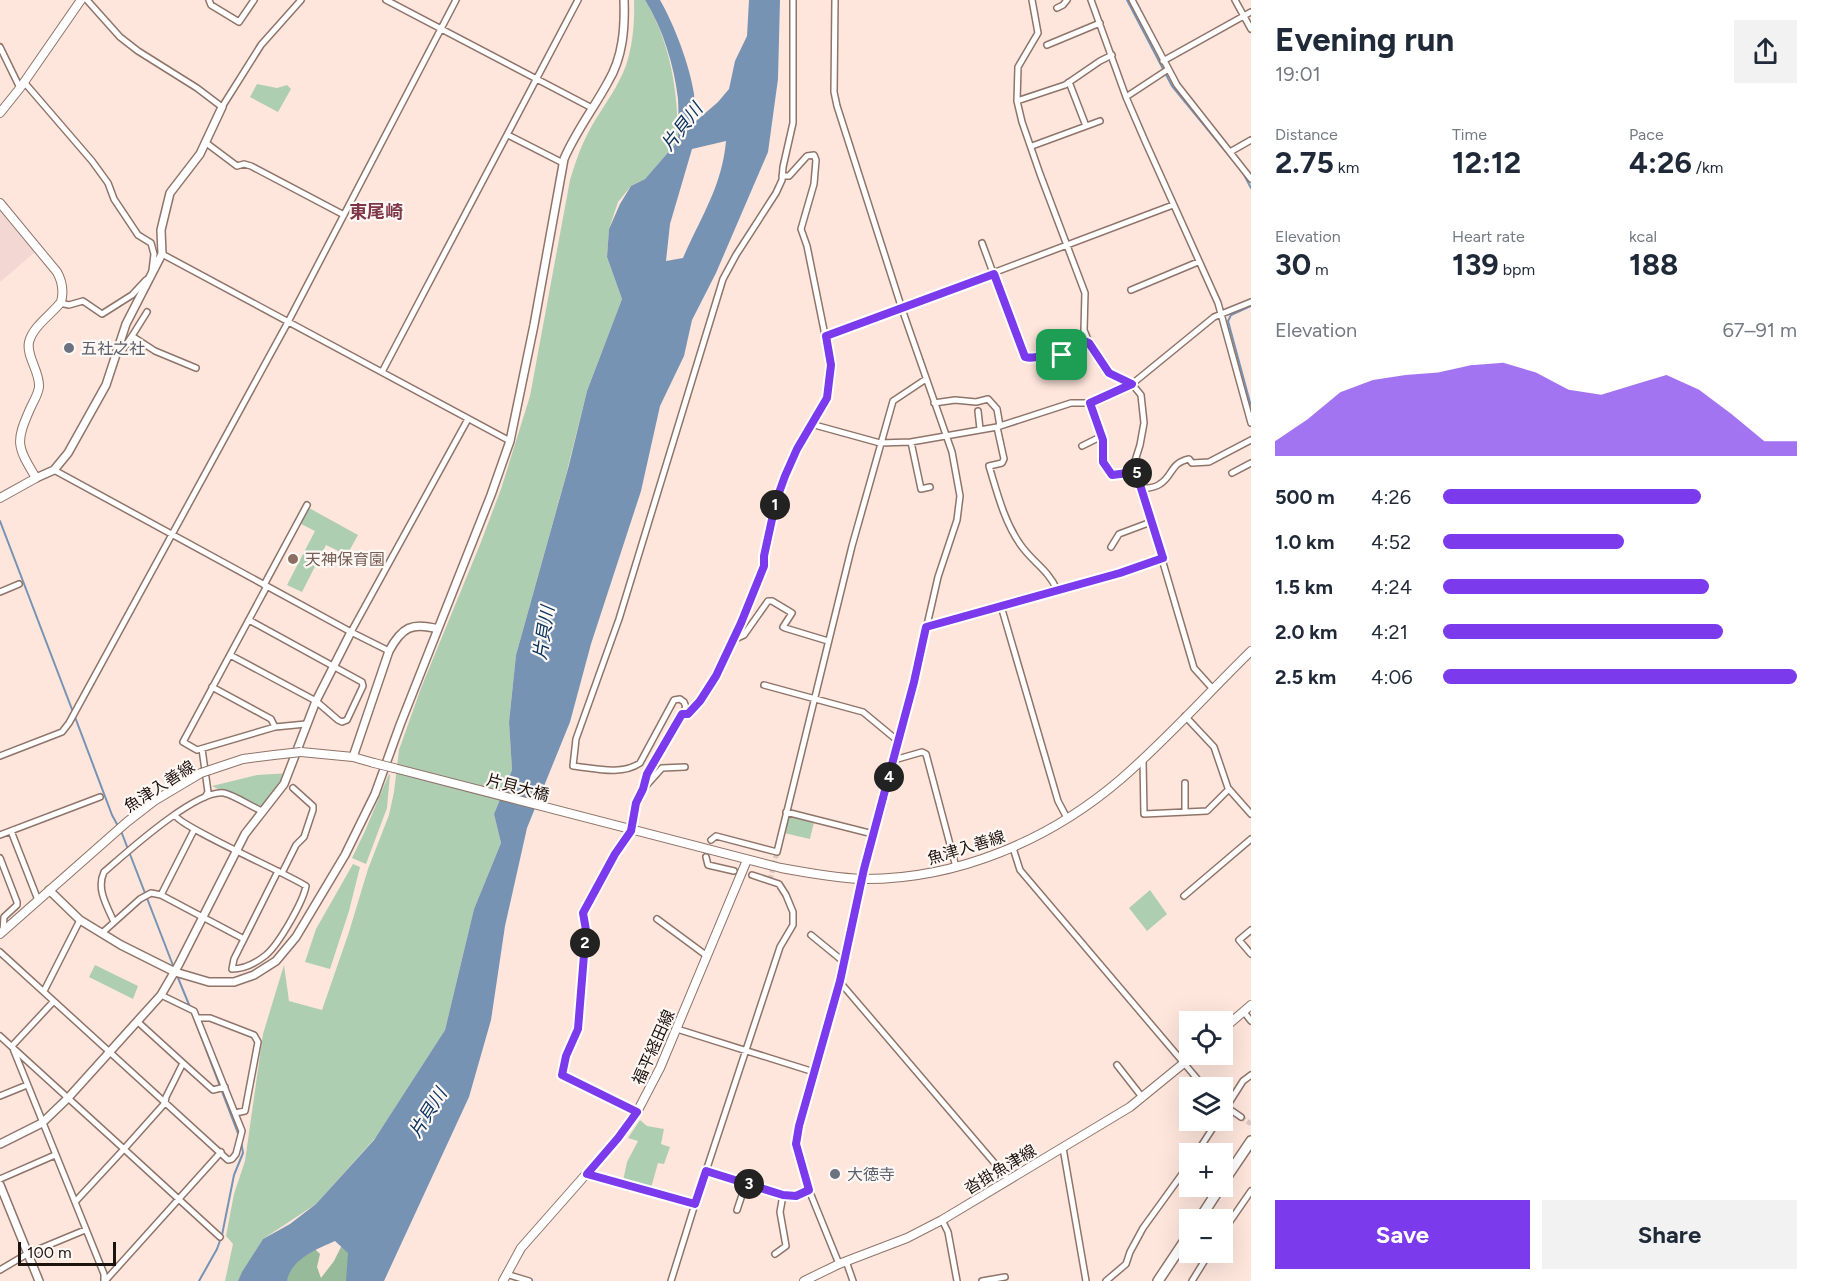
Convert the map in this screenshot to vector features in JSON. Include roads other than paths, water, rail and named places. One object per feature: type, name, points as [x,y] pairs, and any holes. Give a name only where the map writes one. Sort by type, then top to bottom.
[{"type":"highway","points":[[1233,1169],[1251,1142]]},
{"type":"highway","points":[[1158,1281],[1179,1250]]},
{"type":"main road","points":[[0,113],[81,0]]},
{"type":"main road","points":[[0,203],[57,272],[61,280],[63,296],[60,303],[34,332],[30,340],[30,356],[38,376],[39,386],[19,437],[24,458],[36,478],[0,498]]},
{"type":"main road","name":"魚津入善線","points":[[627,830],[747,860],[819,875],[863,879],[918,875],[956,867],[1013,848],[1067,818],[1119,780],[1251,651]]},
{"type":"main road","name":"魚津入善線","points":[[2,933],[127,822],[162,796],[201,773],[243,759],[301,752],[353,757],[405,771]]},
{"type":"main road","name":"片貝大橋","points":[[405,771],[627,830]]},
{"type":"main road","name":"福平経田線","points":[[505,1277],[521,1248],[618,1138],[651,1088],[747,860]]},
{"type":"main road","points":[[1233,1021],[1251,1005]]},
{"type":"main road","name":"沓掛魚津線","points":[[804,1281],[843,1262],[907,1238],[942,1220],[1063,1148],[1142,1097],[1183,1065]]},
{"type":"street","points":[[87,0],[120,37],[222,107]]},
{"type":"street","points":[[210,0],[212,5],[239,22],[254,0]]},
{"type":"street","points":[[387,0],[592,108]]},
{"type":"street","points":[[0,756],[62,732],[69,723],[288,322],[456,0]]},
{"type":"street","points":[[382,372],[578,0]]},
{"type":"street","points":[[49,890],[80,920],[102,933],[175,972],[209,982],[234,982],[254,975],[276,961],[296,937],[361,826],[375,794],[510,441],[534,325],[563,163],[573,138],[610,80],[620,54],[625,24],[624,0]]},
{"type":"street","points":[[637,1112],[562,1075],[566,1056],[578,1029],[586,930],[583,913],[627,830],[647,774],[686,707],[680,699],[674,700],[639,763],[633,768],[621,770],[573,766],[576,739],[619,619],[723,279],[776,193],[782,176],[793,123],[793,0]]},
{"type":"street","points":[[835,0],[834,92],[837,106],[902,309],[947,436],[960,496],[957,520],[938,577],[894,760],[873,834],[840,981],[796,1144],[809,1190],[854,1281]]},
{"type":"street","points":[[1032,0],[1038,33],[1018,67],[1017,101],[1022,122],[1085,292],[1084,330],[1089,343],[1109,373],[1132,384],[1141,395],[1144,423],[1134,464],[1194,668],[1212,688]]},
{"type":"street","points":[[1057,8],[1067,0]]},
{"type":"street","points":[[1091,0],[1126,97],[1218,303],[1251,423]]},
{"type":"street","points":[[1132,0],[1167,70],[1251,179]]},
{"type":"street","points":[[1235,0],[1251,29]]},
{"type":"street","points":[[36,478],[54,470],[68,453],[106,385],[126,324],[162,254],[161,230],[170,193],[200,154],[222,107],[261,45],[298,1]]},
{"type":"street","points":[[1163,61],[1251,12]]},
{"type":"street","points":[[1047,45],[1100,23]]},
{"type":"street","points":[[0,47],[22,85],[92,161],[108,183],[114,200],[138,235],[151,243],[153,254],[150,278]]},
{"type":"street","points":[[1017,101],[1050,92],[1112,55]]},
{"type":"street","points":[[1126,97],[1167,70]]},
{"type":"street","points":[[1069,82],[1086,126]]},
{"type":"street","points":[[1032,146],[1100,121]]},
{"type":"street","points":[[508,135],[563,163]]},
{"type":"street","points":[[1230,152],[1251,140]]},
{"type":"street","points":[[206,142],[237,166],[244,164],[251,166],[344,215]]},
{"type":"street","points":[[682,714],[688,714],[700,701],[716,676],[734,640],[764,566],[764,556],[779,493],[797,449],[827,398],[831,365],[807,246],[801,229],[814,184],[816,160],[814,155],[807,156],[789,176],[782,176]]},
{"type":"street","points":[[826,336],[1173,205]]},
{"type":"street","points":[[982,243],[1025,357],[1034,358],[1059,352],[1071,365],[1068,376]]},
{"type":"street","points":[[162,254],[510,441]]},
{"type":"street","points":[[1131,290],[1198,262]]},
{"type":"street","points":[[60,303],[69,305],[83,301],[102,314],[132,295],[150,278]]},
{"type":"street","points":[[812,424],[880,443],[911,442],[998,426],[1071,403],[1090,403],[1132,384],[1203,325],[1221,314],[1251,302]]},
{"type":"street","points":[[117,351],[122,351],[147,312]]},
{"type":"street","points":[[132,336],[155,351],[196,368]]},
{"type":"street","points":[[1062,355],[1074,336],[1089,343]]},
{"type":"street","points":[[711,840],[716,836],[777,852],[828,641],[893,401],[926,379]]},
{"type":"street","points":[[934,403],[955,400],[976,402],[988,399],[997,409],[1004,459],[1002,462],[989,466],[1001,506],[1019,543],[1051,576],[1058,590]]},
{"type":"street","points":[[1090,403],[1102,436],[1103,462],[1112,475],[1136,472]]},
{"type":"street","points":[[978,411],[980,429]]},
{"type":"street","points":[[0,1144],[42,1123],[68,1098],[161,995],[245,834],[284,784],[306,724],[333,666],[468,420]]},
{"type":"street","points":[[1082,446],[1102,436]]},
{"type":"street","points":[[1142,489],[1163,483],[1175,465],[1182,461],[1189,459],[1192,463],[1209,462],[1251,440]]},
{"type":"street","points":[[911,442],[921,489],[930,487]]},
{"type":"street","points":[[1232,473],[1251,463]]},
{"type":"street","points":[[54,470],[389,651]]},
{"type":"street","points":[[306,505],[249,620],[183,742],[197,750],[275,727],[306,724]]},
{"type":"street","points":[[1111,547],[1119,534],[1151,522]]},
{"type":"street","points":[[926,627],[1120,573],[1163,558]]},
{"type":"street","points":[[0,592],[19,584]]},
{"type":"street","points":[[734,640],[744,635],[768,601],[772,601],[792,613],[783,627],[828,641]]},
{"type":"street","points":[[1001,606],[1058,801],[1067,818]]},
{"type":"street","points":[[230,655],[316,702],[338,720],[342,722],[347,720],[363,686],[362,682],[249,620]]},
{"type":"street","points":[[353,757],[389,651],[396,637],[406,629],[423,625],[438,629]]},
{"type":"street","points":[[764,686],[863,711],[898,741]]},
{"type":"street","points":[[212,687],[272,719],[275,727]]},
{"type":"street","points":[[1185,716],[1214,747],[1229,789],[1250,810]]},
{"type":"street","points":[[202,749],[208,792],[204,798]]},
{"type":"street","points":[[894,760],[922,752],[926,754],[956,867]]},
{"type":"street","points":[[1143,759],[1144,814],[1206,811],[1229,789]]},
{"type":"street","points":[[643,789],[662,768],[685,767]]},
{"type":"street","points":[[1185,783],[1185,812]]},
{"type":"street","points":[[175,815],[177,819],[194,830],[238,850],[280,872],[306,886],[304,897],[267,953],[240,969],[232,969],[244,939],[280,872],[296,845],[304,837],[313,810],[313,806],[293,789]]},
{"type":"street","points":[[114,922],[100,888],[100,880],[104,872],[136,844],[175,815],[204,798],[224,793],[262,812]]},
{"type":"street","points":[[0,835],[100,797]]},
{"type":"street","points":[[786,812],[873,834]]},
{"type":"street","points":[[161,895],[194,830]]},
{"type":"street","points":[[11,831],[38,900]]},
{"type":"street","points":[[1184,896],[1251,839]]},
{"type":"street","points":[[1013,848],[1020,870],[1179,1055]]},
{"type":"street","points":[[706,857],[708,865],[734,871]]},
{"type":"street","points":[[0,858],[17,902],[17,905],[4,917],[2,933]]},
{"type":"street","points":[[671,1281],[780,947],[793,925],[793,912],[779,884],[752,875]]},
{"type":"street","points":[[102,933],[140,899],[151,893],[161,895],[244,939]]},
{"type":"street","points":[[657,919],[707,956]]},
{"type":"street","points":[[44,991],[80,920]]},
{"type":"street","points":[[1251,930],[1239,940],[1251,954]]},
{"type":"street","points":[[812,935],[844,962]]},
{"type":"street","points":[[0,952],[228,1160],[232,1159],[236,1154],[242,1131],[194,1011],[161,995]]},
{"type":"street","points":[[840,981],[1009,1180]]},
{"type":"street","points":[[12,1046],[53,1002]]},
{"type":"street","points":[[1244,1012],[1251,1021]]},
{"type":"street","points":[[197,1018],[210,1018],[254,1035],[258,1042],[245,1111],[235,1113]]},
{"type":"street","points":[[138,1022],[213,1090],[225,1087]]},
{"type":"street","points":[[677,1029],[814,1072]]},
{"type":"street","points":[[0,1036],[220,1237]]},
{"type":"street","points":[[12,1046],[104,1274],[104,1281]]},
{"type":"street","points":[[75,1202],[165,1103],[183,1064]]},
{"type":"street","points":[[1117,1065],[1142,1097]]},
{"type":"street","points":[[1188,1065],[1197,1077]]},
{"type":"street","points":[[1233,1095],[1243,1081],[1251,1075]]},
{"type":"street","points":[[0,1096],[27,1084]]},
{"type":"street","points":[[1233,1112],[1240,1117]]},
{"type":"street","points":[[1063,1148],[1086,1281]]},
{"type":"street","points":[[104,1281],[221,1152]]},
{"type":"street","points":[[0,1179],[55,1155]]},
{"type":"street","points":[[706,1171],[783,1195],[796,1196],[809,1190]]},
{"type":"street","points":[[587,1174],[695,1204]]},
{"type":"street","points":[[1106,1281],[1126,1263],[1143,1228],[1179,1178]]},
{"type":"street","points":[[736,1210],[746,1183]]},
{"type":"street","points":[[0,1185],[39,1281]]},
{"type":"street","points":[[1233,1217],[1251,1191]]},
{"type":"street","points":[[775,1254],[786,1246],[780,1212],[783,1195]]},
{"type":"street","points":[[942,1220],[948,1232],[957,1281]]},
{"type":"street","points":[[0,1270],[27,1254],[85,1230]]},
{"type":"street","points":[[1192,1281],[1203,1263]]},
{"type":"street","points":[[505,1277],[529,1281]]},
{"type":"street","points":[[982,1281],[1005,1277]]},
{"type":"water","name":"片貝川","points":[[645,0],[660,0],[676,33],[692,83],[695,122],[729,89],[735,61],[747,36],[749,0],[780,0],[778,79],[768,152],[716,273],[692,320],[684,356],[660,406],[641,491],[591,644],[570,722],[527,828],[505,926],[491,1020],[469,1097],[384,1281],[346,1281],[348,1253],[335,1241],[313,1251],[299,1261],[289,1273],[287,1281],[238,1281],[263,1239],[290,1224],[316,1204],[374,1140],[445,1030],[474,909],[501,843],[494,814],[512,770],[509,722],[516,655],[569,465],[587,391],[622,299],[607,257],[609,229],[631,186],[645,179],[678,141],[678,99],[674,73],[667,48]],"holes":[[[726,141],[724,158],[715,188],[683,258],[666,261],[670,224],[692,149]]]},
{"type":"waterway","points":[[1127,0],[1172,86],[1236,164]]},
{"type":"waterway","points":[[1242,171],[1251,188]]},
{"type":"waterway","points":[[1251,306],[1231,315],[1228,321],[1251,406]]},
{"type":"waterway","points":[[0,521],[73,712]]},
{"type":"waterway","points":[[75,717],[118,826]]},
{"type":"waterway","points":[[121,831],[174,968]]},
{"type":"waterway","points":[[176,973],[190,1007]]},
{"type":"waterway","points":[[192,1013],[239,1136]]},
{"type":"waterway","points":[[199,1281],[222,1235],[234,1175],[243,1153],[241,1141]]},
{"type":"tunnel","points":[[770,880],[777,852]]},
{"type":"tunnel","points":[[734,871],[752,875]]},
{"type":"tunnel","points":[[1241,1117],[1251,1124]]},
{"type":"place","name":"五社之社","points":[[69,348]]},
{"type":"place","name":"天神保育園","points":[[293,559]]},
{"type":"place","name":"大徳寺","points":[[835,1174]]},
{"type":"district","name":"東尾崎","points":[[376,212]]}]
